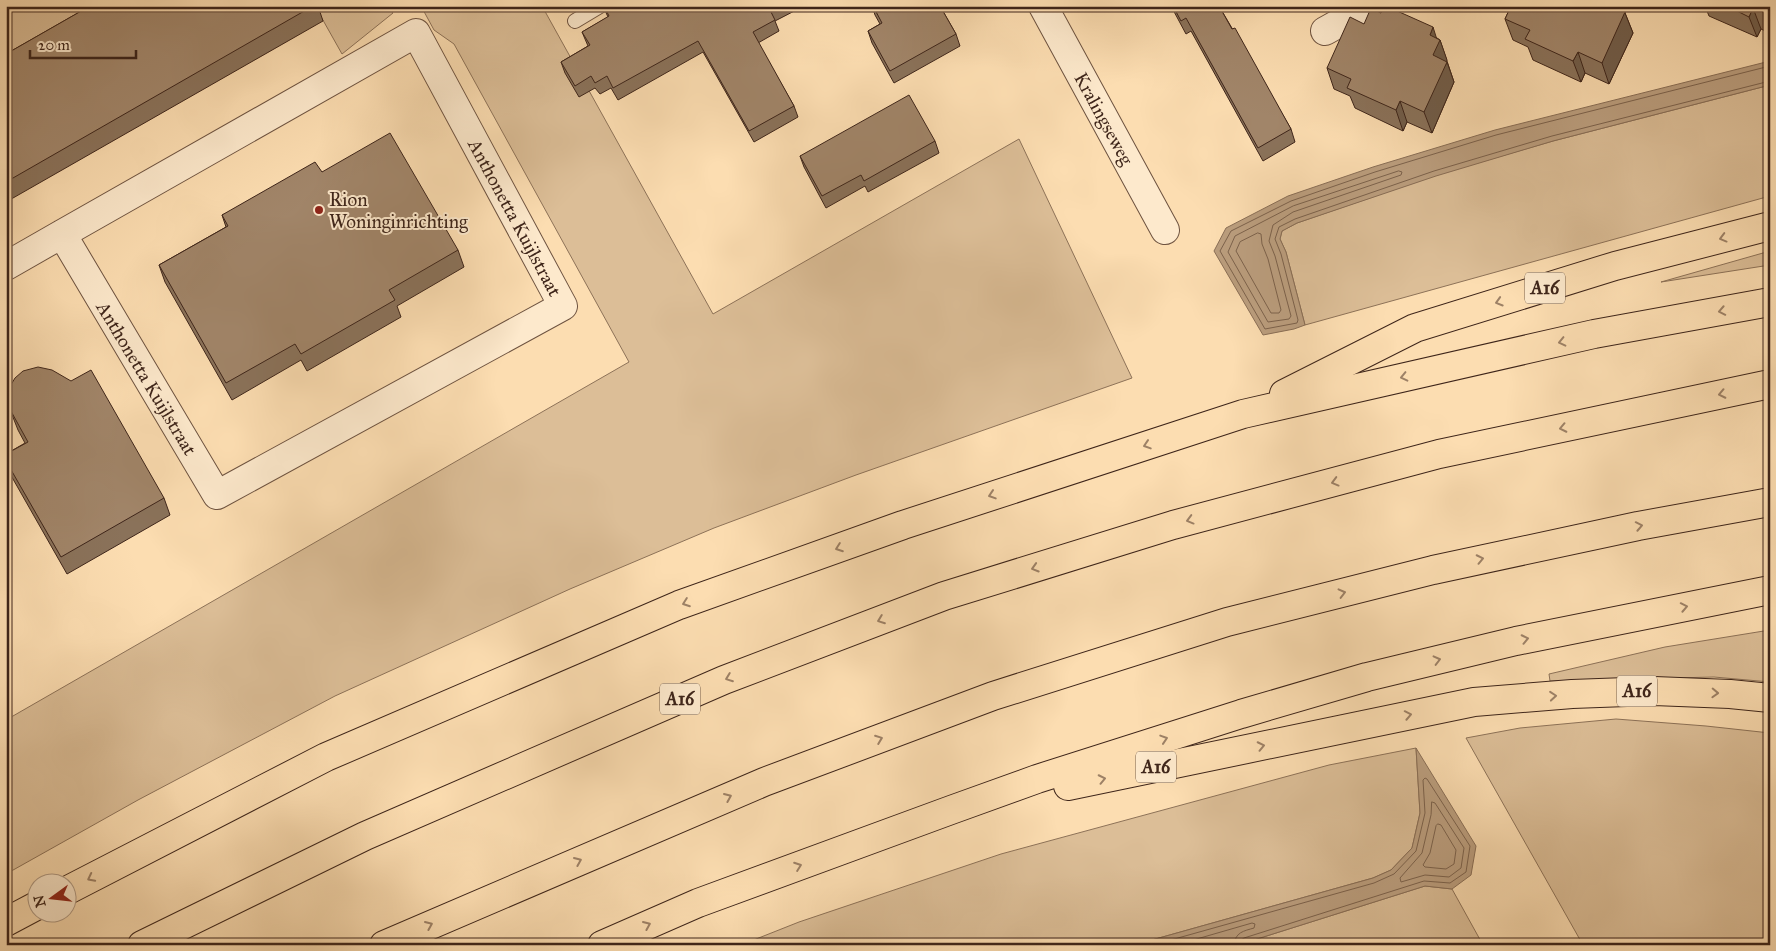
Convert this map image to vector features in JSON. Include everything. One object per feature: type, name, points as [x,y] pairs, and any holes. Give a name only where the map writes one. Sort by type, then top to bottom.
[{"type":"highway","name":"A16","points":[[1334,382],[1415,328],[1615,266],[1770,226]]},
{"type":"highway","name":"A16","points":[[78,885],[326,757],[680,605],[903,525],[1334,382],[1770,302]]},
{"type":"highway","name":"A16","points":[[142,945],[365,836],[724,680],[944,596],[1173,525],[1439,454],[1770,384]]},
{"type":"highway","points":[[384,945],[764,782],[993,696],[1227,622],[1433,570],[1638,526],[1770,502]]},
{"type":"highway","name":"A16","points":[[602,945],[698,903],[1037,779],[1241,714],[1338,686],[1516,641],[1770,590]]},
{"type":"highway","name":"A16","points":[[952,810],[1474,702],[1572,694],[1654,691],[1730,694],[1770,698]]},
{"type":"highway","points":[[6,922],[28,911]]},
{"type":"street","name":"Kralingseweg","points":[[1043,6],[1166,230]]},
{"type":"street","points":[[1325,31],[1370,6]]},
{"type":"street","name":"Anthonetta Kuijlstraat","points":[[6,266],[62,234],[416,33],[563,306],[217,495],[62,234]]},
{"type":"lane","points":[[575,21],[600,6]]},
{"type":"shaded area","points":[[7,6],[114,6],[6,67]]},
{"type":"shaded area","points":[[315,6],[388,6],[393,13],[342,54]]},
{"type":"shaded area","points":[[421,6],[542,6],[713,314],[1019,139],[1132,378],[856,475],[714,528],[570,589],[335,696],[138,800],[6,874],[6,720],[629,362],[454,44],[434,30]]},
{"type":"shaded area","points":[[1770,85],[1770,196],[1305,325],[1286,252],[1280,239],[1282,231],[1297,223],[1436,175],[1553,141]]},
{"type":"shaded area","points":[[1770,251],[1770,265],[1661,282]]},
{"type":"shaded area","points":[[1770,630],[1770,682],[1714,677],[1550,681],[1549,674],[1665,647]]},
{"type":"shaded area","points":[[1616,719],[1770,733],[1770,945],[1583,945],[1466,738],[1520,728]]},
{"type":"shaded area","points":[[1416,748],[1420,813],[1412,848],[1391,870],[1373,878],[1134,945],[741,945],[799,922],[1001,854],[1329,765]]},
{"type":"shaded area","points":[[1425,886],[1452,889],[1483,945],[1238,945]]},
{"type":"water","points":[[1770,61],[1770,85],[1553,141],[1436,176],[1297,223],[1282,231],[1280,239],[1286,252],[1305,325],[1294,329],[1263,335],[1214,251],[1226,228],[1288,196],[1373,167],[1495,130]]},
{"type":"water","points":[[1416,748],[1476,846],[1471,875],[1452,889],[1425,886],[1238,945],[1134,945],[1373,878],[1391,870],[1412,848],[1420,813]]},
{"type":"building","points":[[90,6],[313,6],[6,182],[6,54]]},
{"type":"building","points":[[604,6],[778,6],[770,10],[775,20],[753,32],[794,106],[749,131],[698,41],[613,88],[607,76],[595,83],[591,76],[575,86],[561,62],[590,45],[582,32],[609,16]]},
{"type":"building","points":[[873,6],[940,6],[956,34],[890,71],[868,31],[882,23]]},
{"type":"building","points":[[1173,6],[1219,6],[1232,29],[1235,28],[1291,129],[1258,148],[1186,18],[1181,21]]},
{"type":"building","points":[[1384,6],[1433,27],[1430,35],[1440,40],[1433,55],[1447,62],[1424,112],[1400,101],[1396,110],[1347,88],[1351,79],[1327,68],[1350,17],[1364,24],[1371,8],[1381,13]]},
{"type":"building","points":[[1511,6],[1612,6],[1625,12],[1602,63],[1578,52],[1573,61],[1525,39],[1530,30],[1505,19]]},
{"type":"building","points":[[1727,6],[1770,6],[1770,15],[1753,8],[1749,17]]},
{"type":"building","points":[[909,95],[935,141],[864,181],[861,175],[822,196],[800,156]]},
{"type":"building","points":[[390,133],[458,250],[389,290],[395,300],[301,354],[295,344],[226,383],[159,265],[228,226],[222,215],[315,162],[322,172]]},
{"type":"building","points":[[38,367],[52,370],[71,381],[91,370],[164,498],[61,557],[6,461],[6,454],[28,442],[7,402],[9,388],[15,378],[23,371]]},
{"type":"place","name":"Rion Woninginrichting","points":[[319,210]]}]
